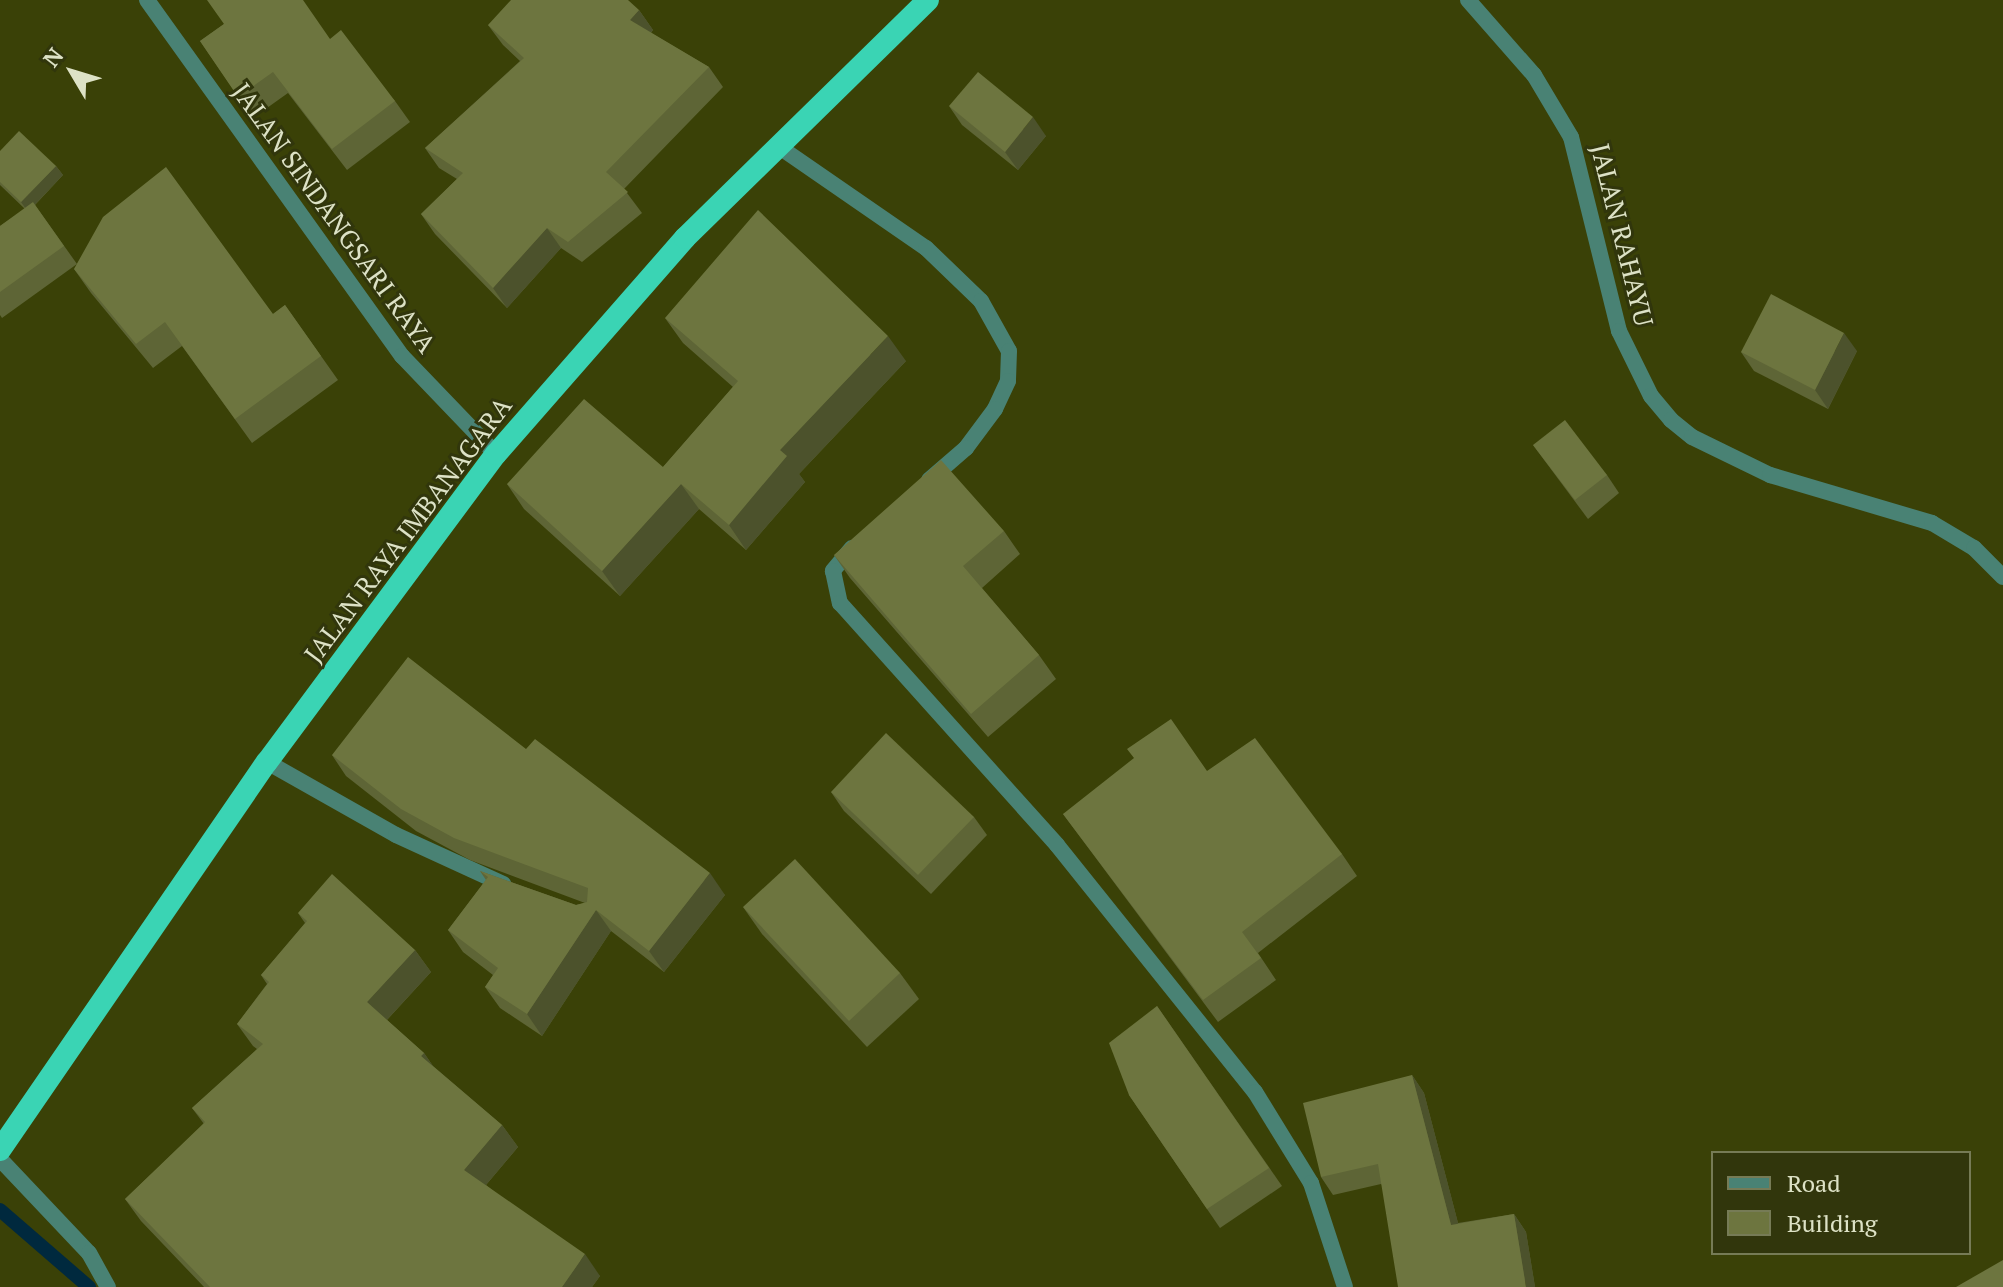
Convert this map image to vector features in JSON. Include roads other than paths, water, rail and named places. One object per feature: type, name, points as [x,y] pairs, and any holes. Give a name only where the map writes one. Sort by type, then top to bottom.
[{"type":"highway","name":"JALAN RAYA IMBANAGARA","points":[[0,1150],[267,762],[496,454],[685,238],[928,0]]},
{"type":"street","name":"JALAN SINDANGSARI RAYA","points":[[147,0],[402,356],[496,454]]},
{"type":"street","name":"JALAN RAHAYU","points":[[1468,0],[1534,75],[1571,137],[1619,331],[1651,396],[1671,420],[1692,437],[1770,475],[1932,523],[1974,548],[2003,577]]},
{"type":"street","points":[[778,146],[926,248],[981,301],[1009,351],[1008,381],[995,409],[966,448],[920,489]]},
{"type":"street","points":[[861,540],[833,571],[840,603],[1057,845],[1255,1092],[1311,1183],[1345,1287]]},
{"type":"street","points":[[267,762],[465,870],[522,890]]},
{"type":"street","points":[[0,1159],[89,1253],[106,1282]]},
{"type":"waterway","points":[[0,1210],[89,1287]]}]
